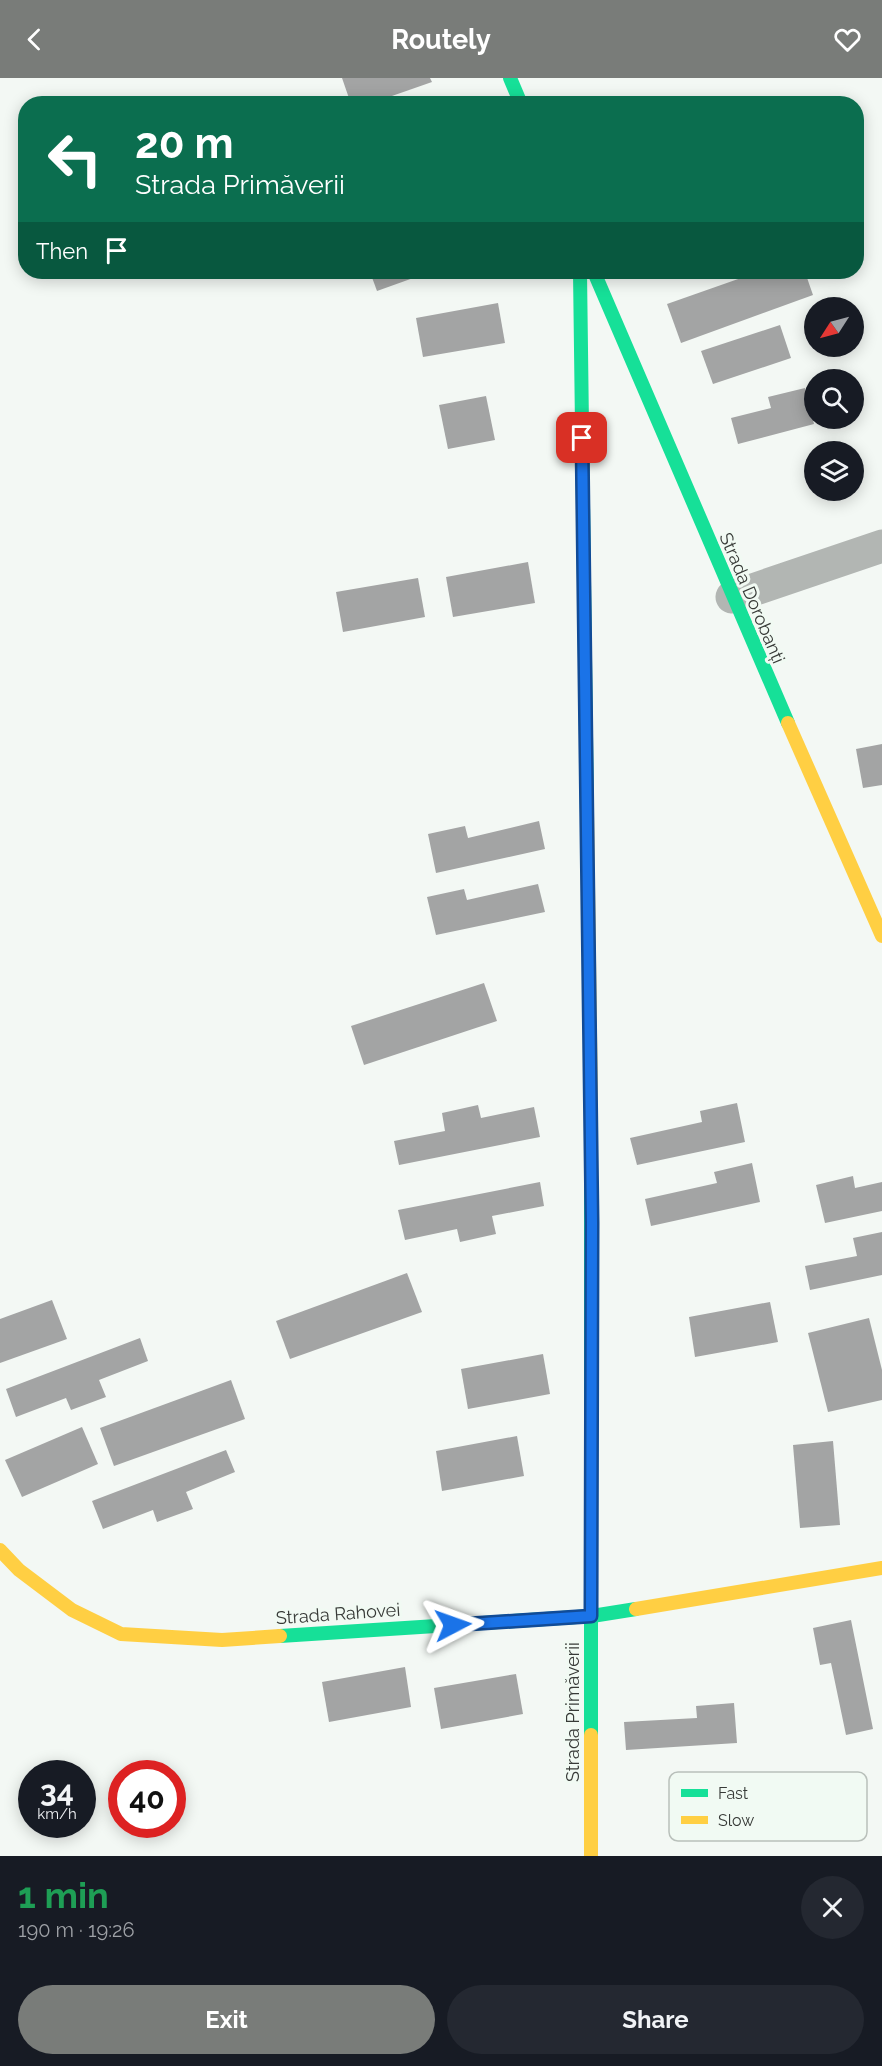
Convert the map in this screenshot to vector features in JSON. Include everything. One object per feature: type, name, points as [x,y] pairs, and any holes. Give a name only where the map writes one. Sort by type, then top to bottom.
[{"type":"street","points":[[510,78],[518,96]]},
{"type":"street","name":"Strada Primăverii","points":[[580,279],[592,1223],[591,1856]]},
{"type":"street","name":"Strada Dorobanți","points":[[597,279],[732,597],[882,936]]},
{"type":"street","points":[[732,597],[882,546]]},
{"type":"street","name":"Strada Rahovei","points":[[0,1550],[19,1570],[72,1611],[121,1634],[222,1640],[591,1616],[882,1568]]},
{"type":"building","points":[[342,78],[430,78],[432,82],[392,96],[348,96]]},
{"type":"building","points":[[373,279],[410,279],[377,291]]},
{"type":"building","points":[[738,279],[807,279],[813,295],[681,343],[667,304]]},
{"type":"building","points":[[498,303],[505,343],[423,357],[416,318]]},
{"type":"building","points":[[780,325],[791,358],[713,384],[701,351]]},
{"type":"building","points":[[804,388],[804,427],[738,444],[731,418],[771,408],[768,397]]},
{"type":"building","points":[[486,396],[495,440],[448,449],[439,405]]},
{"type":"building","points":[[528,562],[535,603],[453,617],[446,577]]},
{"type":"building","points":[[418,578],[425,617],[343,632],[336,592]]},
{"type":"building","points":[[882,744],[882,785],[863,788],[856,749]]},
{"type":"building","points":[[539,821],[545,849],[436,873],[428,834],[465,826],[468,838]]},
{"type":"building","points":[[538,884],[545,912],[436,935],[427,897],[464,889],[467,900]]},
{"type":"building","points":[[484,983],[497,1021],[364,1065],[351,1026]]},
{"type":"building","points":[[737,1103],[745,1142],[637,1165],[630,1138],[702,1122],[700,1111]]},
{"type":"building","points":[[478,1105],[481,1118],[534,1107],[540,1137],[399,1165],[394,1141],[445,1131],[442,1113]]},
{"type":"building","points":[[752,1163],[760,1202],[651,1226],[645,1199],[717,1183],[714,1172]]},
{"type":"building","points":[[853,1176],[855,1188],[882,1182],[882,1211],[825,1223],[816,1185]]},
{"type":"building","points":[[540,1182],[544,1206],[492,1216],[496,1234],[460,1242],[457,1229],[405,1240],[398,1210]]},
{"type":"building","points":[[882,1232],[882,1275],[810,1290],[805,1266],[857,1256],[853,1238]]},
{"type":"building","points":[[407,1273],[422,1312],[290,1359],[276,1321]]},
{"type":"building","points":[[52,1300],[67,1339],[0,1363],[0,1319]]},
{"type":"building","points":[[770,1302],[778,1342],[695,1357],[689,1317]]},
{"type":"building","points":[[869,1318],[882,1370],[882,1400],[828,1412],[808,1333]]},
{"type":"building","points":[[140,1338],[148,1361],[99,1380],[106,1397],[71,1410],[66,1398],[16,1417],[6,1389]]},
{"type":"building","points":[[543,1354],[550,1394],[468,1409],[461,1369]]},
{"type":"building","points":[[231,1380],[245,1419],[114,1466],[100,1428]]},
{"type":"building","points":[[82,1427],[98,1464],[22,1497],[5,1460]]},
{"type":"building","points":[[517,1436],[524,1476],[442,1491],[436,1451]]},
{"type":"building","points":[[833,1441],[840,1525],[800,1528],[793,1445]]},
{"type":"building","points":[[226,1450],[235,1472],[186,1492],[193,1509],[157,1522],[153,1510],[103,1529],[92,1501]]},
{"type":"building","points":[[851,1620],[873,1729],[846,1735],[831,1663],[820,1665],[813,1628]]},
{"type":"building","points":[[405,1667],[411,1707],[329,1722],[322,1682]]},
{"type":"building","points":[[516,1674],[523,1714],[441,1729],[434,1688]]},
{"type":"building","points":[[734,1703],[737,1743],[626,1750],[624,1722],[697,1718],[696,1706]]},
{"type":"traffic: fast","points":[[510,78],[518,96]]},
{"type":"traffic: fast","points":[[580,279],[587,813]]},
{"type":"traffic: fast","points":[[597,279],[788,723]]},
{"type":"traffic: fast","points":[[591,1106],[591,1735]]},
{"type":"traffic: fast","points":[[280,1636],[592,1616],[636,1609]]},
{"type":"traffic: slow","points":[[788,723],[882,936]]},
{"type":"traffic: slow","points":[[587,813],[591,1106]]},
{"type":"traffic: slow","points":[[0,1550],[19,1570],[72,1610],[121,1634],[222,1640],[280,1636]]},
{"type":"traffic: slow","points":[[636,1609],[882,1568]]},
{"type":"traffic: slow","points":[[591,1735],[591,1856]]},
{"type":"route","points":[[453,1625],[591,1616],[592,1223],[582,438]]}]
